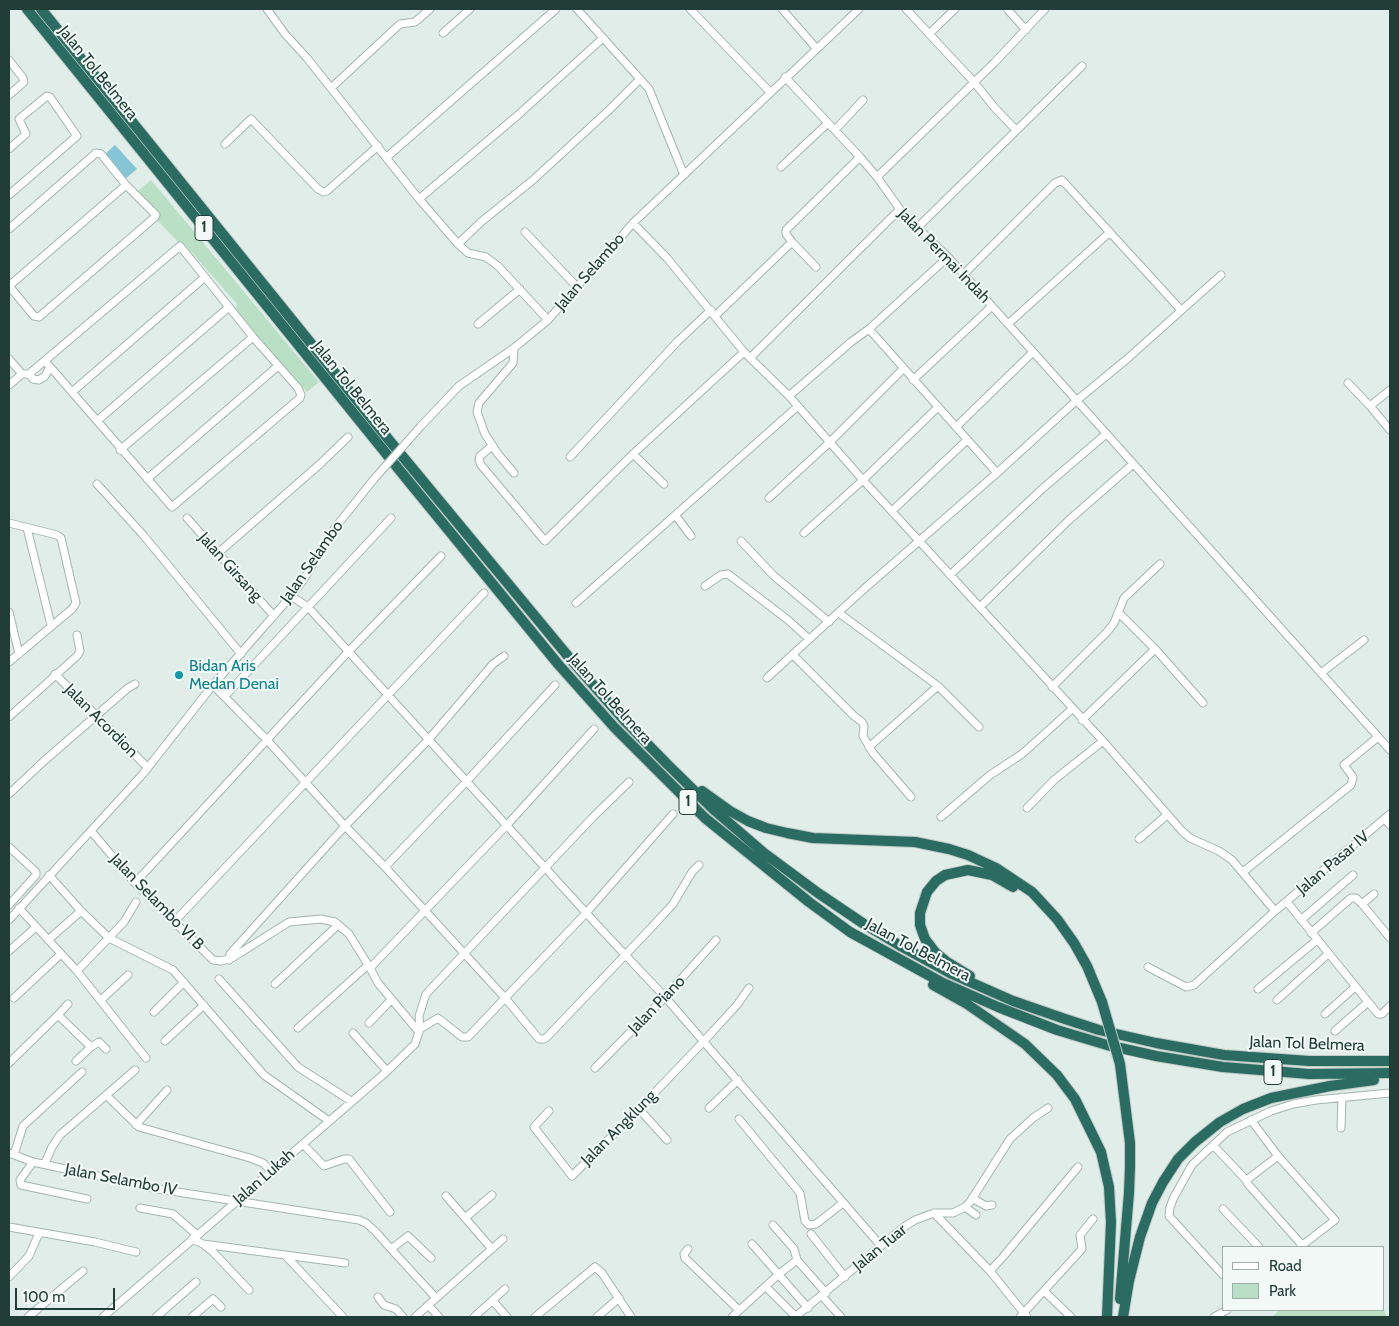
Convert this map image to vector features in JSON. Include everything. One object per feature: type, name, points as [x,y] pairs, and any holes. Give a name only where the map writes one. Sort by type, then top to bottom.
[{"type":"highway","name":"Jalan Tol Belmera","points":[[27,9],[558,664],[614,727],[705,818],[809,902],[850,932],[941,982],[998,1008],[1057,1030],[1107,1045],[1156,1056],[1240,1069],[1309,1074],[1390,1073]]},
{"type":"highway","name":"Jalan Tol Belmera","points":[[41,9],[383,432],[572,661],[624,720],[668,764],[720,815],[764,852],[818,893],[864,924],[952,974],[1013,1001],[1099,1030],[1156,1043],[1224,1055],[1309,1061],[1390,1061]]},
{"type":"highway","points":[[668,764],[730,811],[766,828],[813,838],[915,842],[958,852],[996,868],[1032,892],[1057,918],[1087,966],[1099,1003],[1106,1035],[1117,1064],[1129,1135],[1130,1167],[1118,1317]]},
{"type":"highway","points":[[1013,1001],[947,962],[935,952],[925,939],[920,925],[922,903],[926,892],[936,881],[945,875],[968,870],[978,871],[1004,880],[1037,905],[1069,945],[1099,1003]]},
{"type":"highway","points":[[872,944],[899,965],[967,1004],[1025,1044],[1057,1075],[1075,1099],[1101,1152],[1109,1187],[1111,1222],[1107,1317]]},
{"type":"highway","points":[[1113,1317],[1125,1202],[1122,1123],[1117,1064]]},
{"type":"highway","points":[[1123,1317],[1129,1281],[1140,1237],[1152,1202],[1178,1159],[1195,1142],[1220,1122],[1243,1109],[1271,1098],[1330,1086],[1390,1078]]},
{"type":"street","points":[[267,9],[285,34],[307,58],[458,244],[468,253],[489,259],[548,320]]},
{"type":"street","points":[[331,88],[400,24],[414,22],[430,9]]},
{"type":"street","points":[[443,33],[470,9]]},
{"type":"street","points":[[387,157],[556,9]]},
{"type":"street","points":[[577,9],[640,79],[652,96],[684,174]]},
{"type":"street","points":[[690,9],[770,92]]},
{"type":"street","points":[[782,9],[816,48]]},
{"type":"street","name":"Jalan Selambo","points":[[10,918],[148,768],[213,685],[291,596],[304,579],[334,529],[374,479],[421,426],[459,386],[514,348],[548,320],[633,223],[785,77],[859,9]]},
{"type":"street","points":[[906,9],[1016,130]]},
{"type":"street","points":[[929,34],[955,9]]},
{"type":"street","points":[[877,177],[1045,9]]},
{"type":"street","points":[[1008,10],[1026,30]]},
{"type":"street","points":[[420,199],[518,115],[603,38]]},
{"type":"street","points":[[9,60],[24,82],[9,95]]},
{"type":"street","points":[[917,228],[960,188],[1082,66]]},
{"type":"street","name":"Jalan Permai Indah","points":[[785,77],[860,157],[877,177],[899,210],[948,257],[1228,570],[1299,646],[1390,750]]},
{"type":"street","points":[[458,244],[481,222],[539,174],[640,79]]},
{"type":"street","points":[[9,149],[26,134],[19,120],[47,96],[50,97],[78,136],[9,194]]},
{"type":"street","points":[[835,130],[863,100]]},
{"type":"street","points":[[225,144],[251,119],[323,192],[378,146]]},
{"type":"street","points":[[781,167],[828,123]]},
{"type":"street","points":[[9,229],[96,152],[101,154],[126,185],[156,216],[39,317],[34,316],[9,286],[126,185]]},
{"type":"street","points":[[816,267],[792,242],[786,234],[786,230],[860,157]]},
{"type":"street","points":[[963,275],[1059,180],[1065,181],[1180,310]]},
{"type":"street","points":[[750,358],[899,210]]},
{"type":"street","points":[[633,223],[667,258],[744,352],[789,396],[1052,688],[1103,741],[1167,815],[1190,838],[1220,851],[1232,860],[1275,911]]},
{"type":"street","points":[[525,232],[577,287]]},
{"type":"street","points":[[1008,324],[1110,232]]},
{"type":"street","points":[[570,457],[677,342],[713,313],[792,242]]},
{"type":"street","points":[[9,385],[47,364],[181,246],[253,337],[301,392],[300,398],[172,507],[120,450],[98,421],[47,364]]},
{"type":"street","points":[[789,396],[869,329],[948,257]]},
{"type":"street","points":[[767,678],[1076,401],[1221,275]]},
{"type":"street","points":[[72,392],[205,277]]},
{"type":"street","points":[[478,324],[520,290]]},
{"type":"street","points":[[912,380],[992,306]]},
{"type":"street","points":[[98,421],[229,307]]},
{"type":"street","points":[[869,329],[912,380],[997,473]]},
{"type":"street","points":[[120,450],[253,337]]},
{"type":"street","points":[[514,348],[512,362],[479,403],[477,412],[480,424],[492,446],[514,473]]},
{"type":"street","points":[[492,446],[480,456],[481,465],[545,540],[633,454],[744,352]]},
{"type":"street","points":[[956,427],[1034,352]]},
{"type":"street","points":[[9,359],[33,380],[39,380],[45,376],[47,364]]},
{"type":"street","points":[[146,479],[278,366]]},
{"type":"street","points":[[769,498],[830,442],[903,369]]},
{"type":"street","points":[[1348,383],[1390,430]]},
{"type":"street","points":[[1370,406],[1390,390]]},
{"type":"street","points":[[576,603],[798,406]]},
{"type":"street","points":[[804,534],[938,407]]},
{"type":"street","points":[[950,575],[1042,489],[1106,434]]},
{"type":"street","points":[[218,553],[319,466],[348,437]]},
{"type":"street","points":[[892,510],[967,440]]},
{"type":"street","points":[[633,454],[664,484]]},
{"type":"street","points":[[980,607],[1069,520],[1133,464]]},
{"type":"street","points":[[97,484],[144,536],[241,654]]},
{"type":"street","points":[[676,516],[691,536]]},
{"type":"street","name":"Jalan Girsang","points":[[187,518],[274,616]]},
{"type":"street","points":[[225,696],[391,518]]},
{"type":"street","points":[[9,523],[57,535],[62,540],[76,603],[72,609],[9,662]]},
{"type":"street","points":[[27,528],[51,626]]},
{"type":"street","points":[[741,541],[772,575],[828,622]]},
{"type":"street","points":[[135,883],[348,652],[441,556]]},
{"type":"street","points":[[1052,688],[1107,632],[1114,623],[1124,598],[1160,564]]},
{"type":"street","points":[[705,586],[721,575],[728,574],[788,620],[809,640]]},
{"type":"street","points":[[175,921],[484,593]]},
{"type":"street","points":[[291,596],[308,607],[466,782],[665,997],[881,1246]]},
{"type":"street","points":[[9,612],[19,654]]},
{"type":"street","points":[[1118,612],[1203,702]]},
{"type":"street","points":[[838,613],[938,686],[979,727]]},
{"type":"street","points":[[9,717],[79,654],[77,635]]},
{"type":"street","points":[[1321,673],[1364,640]]},
{"type":"street","points":[[1082,720],[1155,649]]},
{"type":"street","points":[[793,655],[862,722],[864,726],[863,736],[869,747],[911,797]]},
{"type":"street","points":[[229,960],[230,954],[345,826],[429,739],[493,664],[504,656]]},
{"type":"street","name":"Jalan Acordion","points":[[55,674],[148,768]]},
{"type":"street","points":[[9,794],[128,688],[136,684]]},
{"type":"street","points":[[213,685],[385,867],[506,999],[539,1039],[544,1039],[672,904],[692,872],[699,865]]},
{"type":"street","points":[[385,867],[555,686]]},
{"type":"street","points":[[869,747],[938,686]]},
{"type":"street","points":[[941,817],[990,775],[1016,758],[1072,708]]},
{"type":"street","points":[[298,1028],[369,967],[425,912],[507,825],[594,728]]},
{"type":"street","points":[[1243,872],[1351,785],[1354,777],[1344,765],[1378,737]]},
{"type":"street","points":[[1027,808],[1054,780],[1103,741]]},
{"type":"street","points":[[420,1030],[419,1016],[426,994],[593,817],[629,782]]},
{"type":"street","points":[[420,1030],[438,1018],[462,1037],[468,1037],[586,913],[673,814]]},
{"type":"street","points":[[1139,839],[1167,815]]},
{"type":"street","points":[[1388,816],[1390,825]]},
{"type":"street","name":"Jalan Pasar IV","points":[[1148,967],[1186,988],[1190,987],[1275,911],[1388,816]]},
{"type":"street","name":"Jalan Selambo VI B","points":[[91,831],[135,883],[207,955],[213,960],[221,962],[229,960]]},
{"type":"street","points":[[9,847],[36,872],[36,875],[10,902]]},
{"type":"street","points":[[49,875],[108,938],[173,970],[264,1076],[329,1121]]},
{"type":"street","points":[[1301,920],[1353,875]]},
{"type":"street","points":[[1362,904],[1374,894]]},
{"type":"street","points":[[1311,933],[1352,898],[1356,898],[1390,938]]},
{"type":"street","points":[[77,971],[129,916],[130,909],[136,902]]},
{"type":"street","points":[[1287,902],[1378,1014],[1382,1014],[1390,1006]]},
{"type":"street","points":[[19,908],[77,971],[146,1058]]},
{"type":"street","points":[[48,940],[81,911]]},
{"type":"street","points":[[10,918],[26,916]]},
{"type":"street","points":[[229,960],[289,922],[322,919],[335,922],[349,934],[378,983],[391,1000],[420,1030]]},
{"type":"street","points":[[275,984],[338,925]]},
{"type":"street","points":[[9,951],[36,927]]},
{"type":"street","name":"Jalan Piano","points":[[595,1068],[665,997],[716,940]]},
{"type":"street","points":[[1258,989],[1317,940]]},
{"type":"street","points":[[14,998],[61,954]]},
{"type":"street","points":[[1278,1000],[1328,954]]},
{"type":"street","points":[[101,1000],[128,975]]},
{"type":"street","points":[[219,979],[298,1067],[351,1102]]},
{"type":"street","points":[[154,1012],[184,982]]},
{"type":"street","points":[[1325,1014],[1355,987]]},
{"type":"street","name":"Jalan Angklung","points":[[549,1111],[535,1125],[534,1129],[572,1176],[704,1041],[737,1005],[749,988]]},
{"type":"street","points":[[369,1023],[391,1000]]},
{"type":"street","points":[[1335,1031],[1368,1002]]},
{"type":"street","points":[[9,1063],[68,1004]]},
{"type":"street","points":[[165,1041],[204,1005]]},
{"type":"street","points":[[58,1015],[91,1047]]},
{"type":"street","name":"Jalan Lukah","points":[[103,1317],[387,1071],[415,1044],[420,1030]]},
{"type":"street","points":[[353,1033],[387,1071]]},
{"type":"street","points":[[76,1061],[99,1042],[106,1049]]},
{"type":"street","points":[[45,1164],[52,1147],[60,1135],[135,1070]]},
{"type":"street","points":[[11,1154],[24,1126],[82,1072]]},
{"type":"street","points":[[708,1108],[738,1080]]},
{"type":"street","points":[[136,1125],[166,1090]]},
{"type":"street","points":[[1222,1274],[1172,1221],[1168,1212],[1192,1165],[1227,1132],[1251,1120],[1293,1104],[1390,1093]]},
{"type":"street","points":[[106,1096],[136,1125],[250,1158],[263,1163],[270,1172]]},
{"type":"street","points":[[1341,1128],[1342,1097]]},
{"type":"street","points":[[976,1215],[965,1207],[1010,1139],[1033,1118],[1048,1108]]},
{"type":"street","points":[[639,1109],[667,1140]]},
{"type":"street","points":[[739,1119],[800,1193],[805,1221],[809,1225],[816,1224],[843,1202]]},
{"type":"street","points":[[1213,1145],[1301,1246],[1334,1220],[1278,1156],[1251,1120]]},
{"type":"street","points":[[303,1144],[324,1166],[349,1159],[390,1212]]},
{"type":"street","name":"Jalan Selambo IV","points":[[11,1154],[33,1162],[139,1185],[235,1202],[359,1220],[376,1232],[436,1298]]},
{"type":"street","points":[[1246,1181],[1278,1156]]},
{"type":"street","points":[[33,1162],[20,1180],[21,1185],[87,1199]]},
{"type":"street","points":[[990,1271],[1078,1167]]},
{"type":"street","points":[[446,1196],[492,1249]]},
{"type":"street","points":[[465,1218],[492,1196]]},
{"type":"street","points":[[972,1198],[986,1206],[992,1205]]},
{"type":"street","name":"Jalan Tuar","points":[[796,1317],[915,1220],[934,1213],[953,1213],[965,1207]]},
{"type":"street","points":[[140,1208],[173,1214],[194,1237],[213,1252],[248,1290]]},
{"type":"street","points":[[1223,1209],[1258,1246]]},
{"type":"street","points":[[934,1213],[990,1271],[1023,1316],[1082,1249],[1080,1235],[1093,1218]]},
{"type":"street","points":[[773,1225],[794,1249],[797,1260],[841,1317]]},
{"type":"street","points":[[9,1227],[95,1242],[136,1252]]},
{"type":"street","points":[[9,1277],[30,1256],[39,1233]]},
{"type":"street","points":[[811,1234],[845,1277]]},
{"type":"street","points":[[391,1249],[408,1236],[431,1258]]},
{"type":"street","points":[[415,1317],[503,1239]]},
{"type":"street","points":[[203,1244],[345,1263]]},
{"type":"street","points":[[752,1244],[808,1308]]},
{"type":"street","points":[[688,1249],[684,1254],[685,1258],[736,1315],[779,1274],[797,1260]]},
{"type":"street","points":[[285,1255],[343,1317]]},
{"type":"street","points":[[535,1317],[595,1267],[602,1273],[631,1317]]},
{"type":"street","points":[[28,1317],[83,1271]]},
{"type":"street","points":[[156,1317],[196,1282]]},
{"type":"street","points":[[766,1287],[796,1317]]},
{"type":"street","points":[[474,1317],[505,1289]]},
{"type":"street","points":[[1044,1291],[1071,1317]]},
{"type":"street","points":[[378,1297],[384,1305],[396,1309],[403,1317]]},
{"type":"street","points":[[597,1317],[619,1298]]},
{"type":"street","points":[[192,1317],[213,1299],[221,1307]]},
{"type":"street","points":[[492,1302],[508,1317]]},
{"type":"street","points":[[428,1306],[439,1317]]},
{"type":"street","points":[[1214,1317],[1226,1313]]},
{"type":"green space","points":[[151,180],[319,382],[307,392],[235,312],[237,304],[186,246],[178,242],[157,220],[160,217],[138,191]]},
{"type":"green space","points":[[1384,1310],[1387,1317],[1272,1317],[1279,1311]]},
{"type":"water","points":[[115,145],[137,169],[125,179],[104,155]]},
{"type":"place","name":"Bidan Aris Medan Denai","points":[[179,675]]}]
